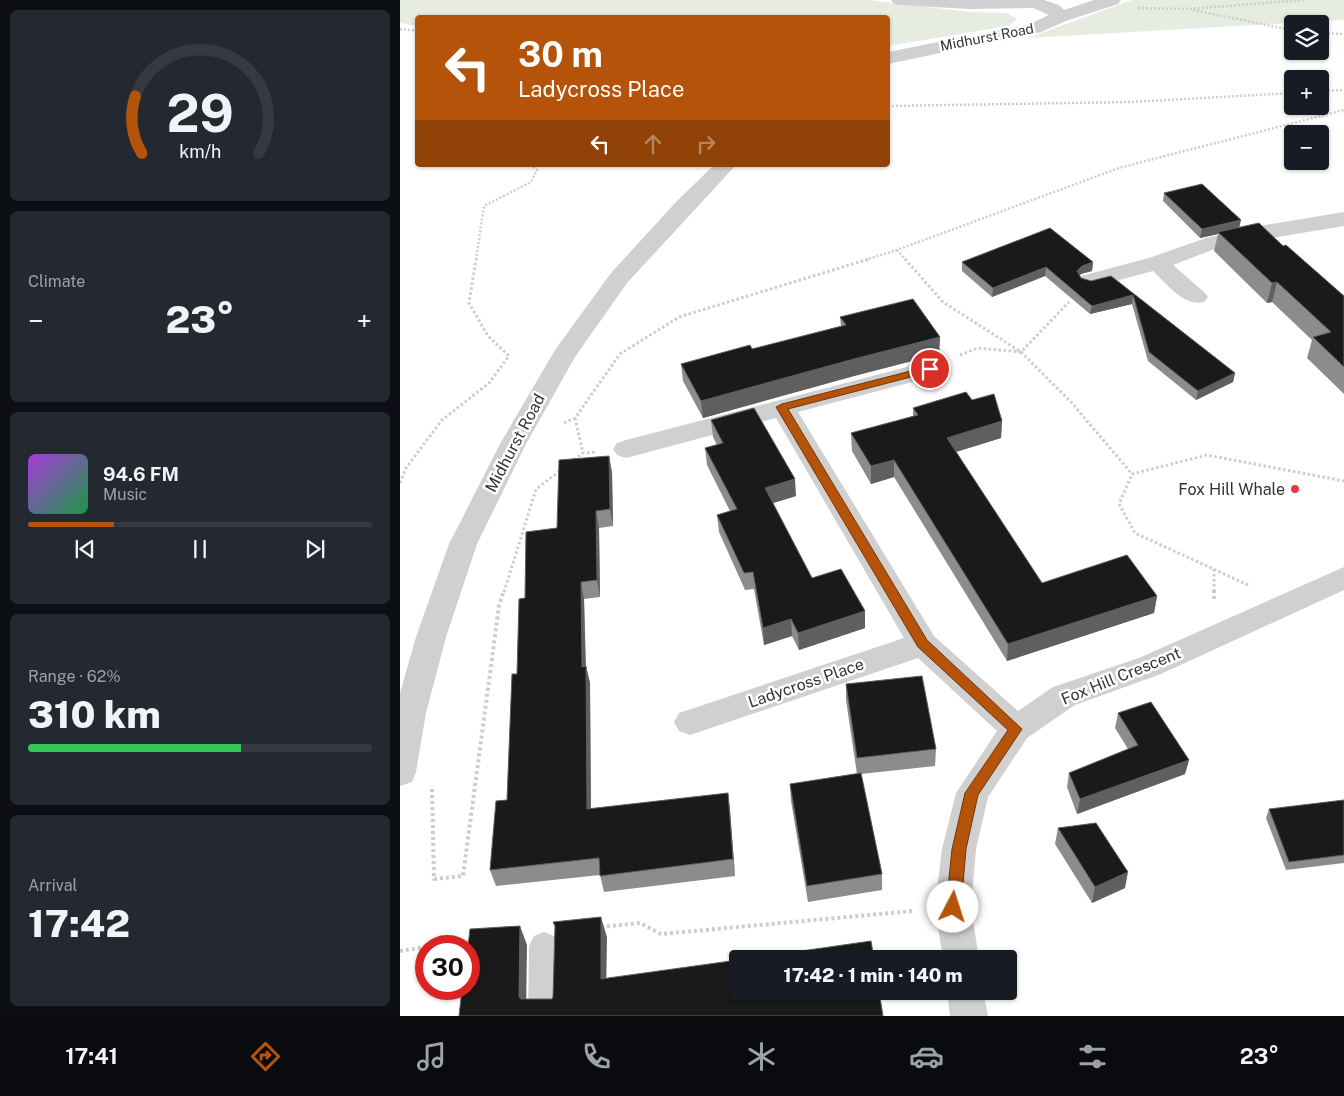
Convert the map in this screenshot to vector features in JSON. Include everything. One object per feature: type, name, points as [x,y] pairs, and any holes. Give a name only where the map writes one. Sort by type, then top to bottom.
[{"type":"street","points":[[900,0],[969,4],[1035,3],[1053,9],[1060,17]]},
{"type":"street","name":"Midhurst Road","points":[[890,58],[1035,28],[1060,17],[1112,0]]},
{"type":"street","name":"Midhurst Road","points":[[400,772],[410,713],[431,637],[456,562],[463,544],[513,444],[564,354],[619,278],[684,207],[724,167]]},
{"type":"street","points":[[1089,281],[1157,263],[1206,245],[1265,232],[1344,219]]},
{"type":"street","points":[[1157,263],[1196,297]]},
{"type":"street","points":[[626,449],[930,369]]},
{"type":"street","points":[[782,407],[922,644],[1016,729]]},
{"type":"street","name":"Fox Hill Crescent","points":[[960,950],[953,907],[959,849],[972,793],[1016,729],[1064,696],[1150,666],[1344,578]]},
{"type":"street","name":"Ladycross Place","points":[[690,722],[922,644]]},
{"type":"street","points":[[966,1000],[969,1016]]},
{"type":"lane","points":[[543,1016],[544,946]]},
{"type":"path","points":[[1088,8],[1187,9],[1305,0]]},
{"type":"path","points":[[1187,9],[1284,28]]},
{"type":"path","points":[[400,29],[415,30]]},
{"type":"path","points":[[1329,33],[1344,34]]},
{"type":"path","points":[[1329,91],[1344,90]]},
{"type":"path","points":[[890,106],[1131,102],[1284,93]]},
{"type":"path","points":[[513,444],[575,418],[620,354],[679,317],[897,250],[1119,168],[1344,110]]},
{"type":"path","points":[[400,483],[406,468],[442,420],[489,383],[509,356],[488,336],[469,303],[484,206],[531,182],[537,170],[533,167]]},
{"type":"path","points":[[897,250],[943,302],[981,324],[1021,352],[1071,402],[1132,474]]},
{"type":"path","points":[[1021,352],[1089,281]]},
{"type":"path","points":[[930,369],[978,348],[1021,352]]},
{"type":"path","points":[[432,781],[434,879],[463,876],[500,606],[536,490],[583,453]]},
{"type":"path","points":[[1132,474],[1207,455],[1344,481]]},
{"type":"path","points":[[1132,474],[1119,504],[1135,533],[1214,569]]},
{"type":"path","points":[[592,928],[640,923],[662,934],[953,907]]},
{"type":"path","points":[[400,950],[415,948]]},
{"type":"shaded area","points":[[400,0],[868,0],[970,12],[1007,13],[1017,19],[1008,26],[890,46],[890,15],[415,15],[415,26],[400,23]]},
{"type":"shaded area","points":[[1132,0],[1344,0],[1344,20],[1329,21],[1329,15],[1284,15],[1284,23],[1028,38]]},
{"type":"building","points":[[1202,184],[1241,220],[1202,229],[1164,193]]},
{"type":"building","points":[[1259,223],[1283,246],[1286,245],[1344,296],[1344,367],[1313,337],[1331,332],[1277,282],[1272,283],[1218,232]]},
{"type":"building","points":[[1050,228],[1093,262],[1082,266],[1077,271],[1081,278],[1091,281],[1111,276],[1235,373],[1198,391],[1149,352],[1133,295],[1092,306],[1046,267],[993,288],[962,262]]},
{"type":"building","points":[[913,299],[940,337],[701,401],[681,364],[750,345],[752,349],[846,325],[840,317]]},
{"type":"building","points":[[966,392],[972,400],[994,394],[1002,421],[947,438],[1042,583],[1127,555],[1157,596],[1008,644],[894,460],[871,466],[851,433],[918,415],[913,408]]},
{"type":"building","points":[[754,408],[795,479],[765,488],[812,578],[841,569],[865,611],[798,633],[791,619],[763,628],[753,572],[744,573],[717,515],[737,509],[705,448],[723,443],[711,420]]},
{"type":"building","points":[[609,456],[610,509],[596,511],[597,580],[581,582],[582,667],[586,666],[587,809],[728,793],[733,859],[600,876],[599,858],[490,870],[496,801],[507,800],[512,674],[517,674],[519,599],[525,598],[526,532],[557,528],[559,460]]},
{"type":"building","points":[[922,676],[936,749],[857,758],[846,684]]},
{"type":"building","points":[[1151,702],[1189,760],[1080,799],[1069,773],[1138,745],[1118,713]]},
{"type":"building","points":[[861,773],[882,874],[807,886],[790,784]]},
{"type":"building","points":[[1344,800],[1344,855],[1289,862],[1269,809]]},
{"type":"building","points":[[1096,823],[1128,872],[1095,887],[1058,828]]},
{"type":"building","points":[[601,917],[601,979],[729,961],[729,1000],[880,1000],[883,1016],[459,1016],[461,1000],[480,1000],[480,935],[469,935],[470,929],[520,926],[519,997],[521,999],[552,999],[555,926],[553,922]]},
{"type":"building","points":[[871,941],[872,950],[808,950]]},
{"type":"place","name":"Fox Hill Whale","points":[[1295,489]]},
{"type":"route","points":[[930,369],[782,407],[922,644],[1016,729],[972,793],[959,849],[953,907]]}]
